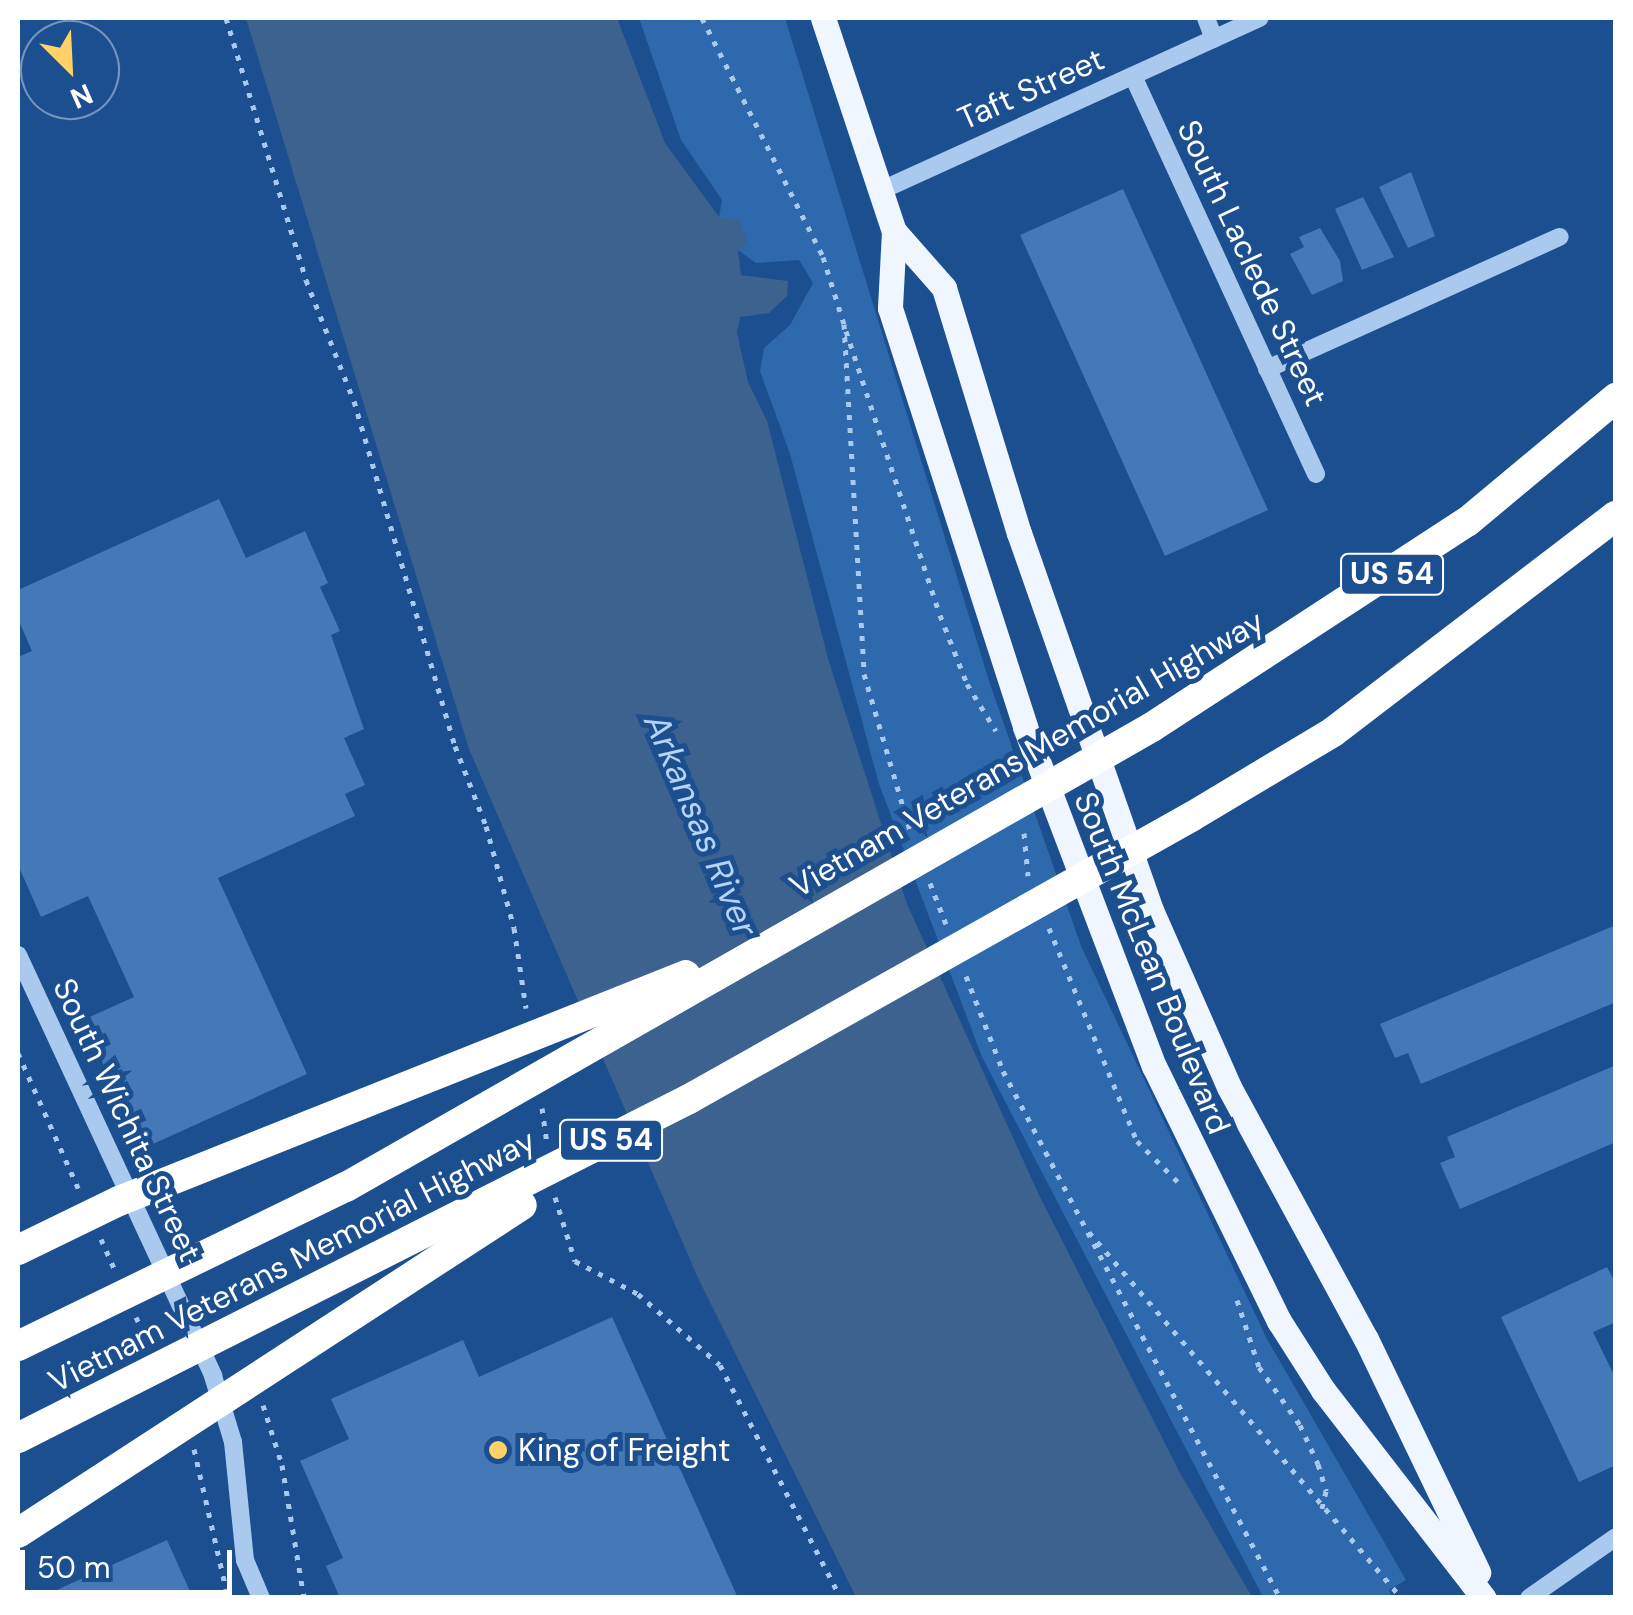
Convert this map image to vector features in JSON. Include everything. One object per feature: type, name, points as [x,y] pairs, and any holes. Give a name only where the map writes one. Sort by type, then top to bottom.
[{"type":"highway","name":"Vietnam Veterans Memorial Highway","points":[[18,1346],[346,1187],[1152,728],[1467,522],[1616,398]]},
{"type":"highway","name":"Vietnam Veterans Memorial Highway","points":[[18,1438],[690,1099],[1192,817],[1333,732],[1616,516]]},
{"type":"highway","points":[[18,1250],[119,1202],[786,934]]},
{"type":"highway","points":[[18,1533],[690,1099]]},
{"type":"main road","name":"South McLean Boulevard","points":[[822,18],[894,231],[890,308],[1024,727],[1154,1066],[1279,1321],[1322,1390],[1487,1598]]},
{"type":"main road","name":"South McLean Boulevard","points":[[894,231],[944,288],[1020,533],[1152,910],[1190,998],[1229,1087],[1366,1339],[1487,1598]]},
{"type":"street","points":[[1206,18],[1214,39]]},
{"type":"street","name":"Taft Street","points":[[882,190],[1260,18]]},
{"type":"street","name":"South Laclede Street","points":[[1132,76],[1316,474]]},
{"type":"street","points":[[1268,369],[1560,237]]},
{"type":"street","name":"South Wichita Street","points":[[18,955],[213,1376],[233,1442],[245,1560],[261,1598]]},
{"type":"street","points":[[1529,1598],[1616,1538]]},
{"type":"path","points":[[226,18],[306,280],[354,401],[455,746],[486,826],[514,928],[528,1022]]},
{"type":"path","points":[[540,1096],[548,1152]]},
{"type":"path","points":[[554,1190],[575,1261],[638,1294],[720,1366],[841,1598]]},
{"type":"path","points":[[1081,1222],[1402,1598]]},
{"type":"path","points":[[262,1401],[282,1465],[304,1598]]},
{"type":"shaded area","points":[[639,18],[785,18],[990,684],[1081,946],[1267,1339],[1406,1580],[1389,1590],[1392,1597],[1263,1597],[982,1057],[879,784],[790,454],[760,371],[764,348],[790,325],[813,283],[799,260],[756,263],[738,250],[719,217],[722,200],[681,140]]},
{"type":"water","name":"Arkansas River","points":[[246,18],[617,18],[665,143],[719,217],[739,220],[747,242],[738,251],[741,275],[788,281],[787,296],[769,313],[740,317],[737,333],[748,382],[767,421],[829,662],[907,904],[1039,1195],[1180,1473],[1252,1597],[856,1597],[698,1278],[469,749]]},
{"type":"building","points":[[1411,172],[1435,236],[1408,248],[1379,187]]},
{"type":"building","points":[[1123,189],[1268,510],[1165,556],[1020,235]]},
{"type":"building","points":[[1363,197],[1394,257],[1362,270],[1335,209]]},
{"type":"building","points":[[1320,228],[1340,261],[1343,281],[1312,295],[1290,254],[1304,247],[1299,237]]},
{"type":"building","points":[[219,499],[246,558],[305,531],[328,583],[320,587],[340,631],[331,635],[364,729],[344,738],[365,785],[345,794],[355,816],[218,878],[307,1074],[142,1149],[83,1020],[134,997],[88,896],[41,917],[18,865],[18,657],[32,651],[18,619],[18,590]]},
{"type":"building","points":[[1616,925],[1616,1002],[1421,1084],[1408,1053],[1395,1058],[1380,1024]]},
{"type":"building","points":[[1616,1065],[1616,1142],[1460,1209],[1440,1163],[1455,1157],[1447,1137]]},
{"type":"building","points":[[1607,1267],[1616,1284],[1616,1322],[1593,1332],[1616,1379],[1616,1465],[1579,1482],[1501,1317]]},
{"type":"building","name":"King of Freight","points":[[612,1317],[738,1598],[340,1598],[326,1566],[343,1558],[300,1461],[349,1439],[331,1399],[463,1340],[479,1377]]},
{"type":"building","points":[[167,1540],[193,1598],[39,1598]]},
{"type":"place","name":"King of Freight","points":[[498,1450]]}]
